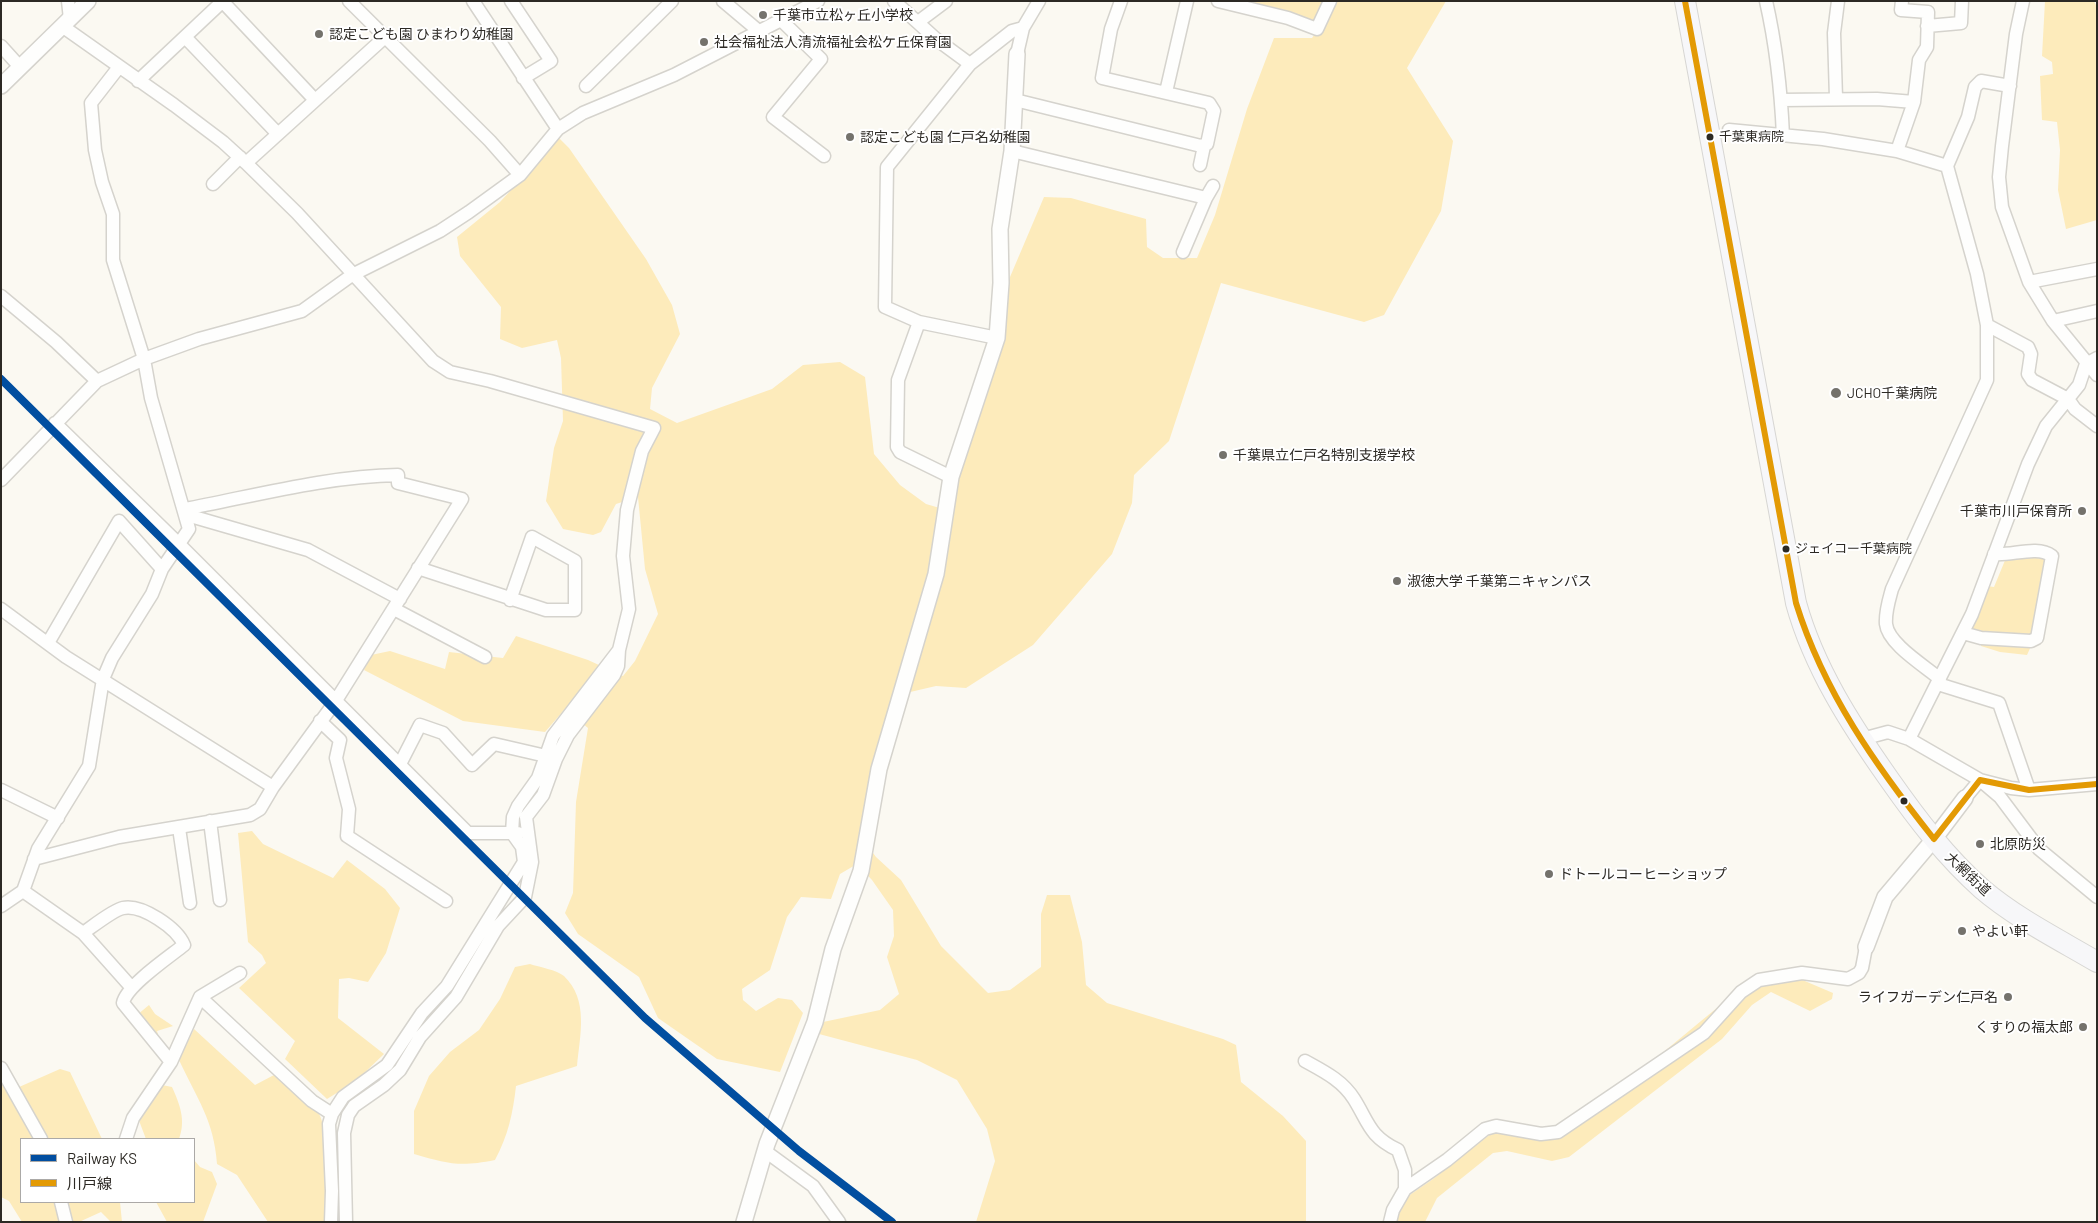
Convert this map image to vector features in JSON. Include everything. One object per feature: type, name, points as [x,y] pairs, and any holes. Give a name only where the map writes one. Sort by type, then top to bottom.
[{"type":"main road","name":"大網街道","points":[[1685,1],[1796,603],[1811,649],[1834,694],[1862,739],[1934,839],[1963,871],[1999,902],[2097,962]]},
{"type":"street","points":[[66,22],[68,1]]},
{"type":"street","points":[[1,86],[88,1]]},
{"type":"street","points":[[138,80],[223,1],[316,100]]},
{"type":"street","points":[[349,1],[490,141],[520,175]]},
{"type":"street","points":[[473,1],[558,129]]},
{"type":"street","points":[[511,1],[551,61],[523,78]]},
{"type":"street","points":[[586,86],[672,1]]},
{"type":"street","points":[[723,1],[760,33]]},
{"type":"street","points":[[1,480],[96,381],[144,359],[199,339],[302,312],[352,275],[440,230],[470,212],[520,175],[558,129],[583,113],[648,87],[782,22],[818,1]]},
{"type":"street","points":[[894,1],[936,39],[970,64]]},
{"type":"street","points":[[918,22],[946,1]]},
{"type":"street","points":[[744,1222],[766,1148],[815,1022],[833,950],[861,871],[879,769],[936,574],[951,476],[997,338],[1001,282],[1000,229],[1012,151],[1017,54],[1022,28],[1039,1]]},
{"type":"street","points":[[1121,1],[1111,29],[1102,78],[1166,92],[1209,103],[1213,106],[1214,111],[1207,144],[1204,146],[1200,165]]},
{"type":"street","points":[[1166,92],[1188,1]]},
{"type":"street","points":[[1218,1],[1242,4],[1317,29],[1330,1]]},
{"type":"street","points":[[1766,1],[1782,100],[1783,136]]},
{"type":"street","points":[[1836,98],[1834,33],[1838,1]]},
{"type":"street","points":[[1897,150],[1914,102],[1919,60],[1927,47],[1928,12],[1901,10],[1902,1]]},
{"type":"street","points":[[1927,26],[1961,23],[1962,1]]},
{"type":"street","points":[[2024,1],[2016,34],[1999,177],[2002,207],[2029,282],[2053,321],[2091,361],[2097,375]]},
{"type":"street","points":[[66,22],[119,67],[202,126],[243,160],[297,213],[433,361],[450,372],[490,381],[654,428],[642,451],[626,510],[623,556],[629,609],[618,666],[614,675],[568,735],[556,759],[543,796],[526,817],[526,833],[532,862],[525,897],[498,926],[456,997],[420,1037],[400,1070],[384,1085],[354,1106],[348,1115],[344,1133],[346,1222]]},
{"type":"street","points":[[782,22],[821,59],[773,116],[824,156]]},
{"type":"street","points":[[997,338],[919,322],[884,307],[887,167],[970,64],[1012,31],[1022,28]]},
{"type":"street","points":[[213,184],[278,134],[385,36]]},
{"type":"street","points":[[185,37],[278,134]]},
{"type":"street","points":[[1,46],[20,67]]},
{"type":"street","points":[[1,906],[23,892],[34,859],[46,835],[89,766],[103,679],[112,658],[152,594],[162,569],[180,545],[189,528],[186,512],[151,398],[144,359],[112,260],[113,214],[102,182],[92,128],[91,103],[119,67]]},
{"type":"street","points":[[2010,86],[1982,81],[1975,87],[1968,117],[1947,166],[1977,274],[1987,325],[1987,380],[1892,589],[1887,607],[1886,625],[1892,640],[1939,681],[1999,703],[2029,790]]},
{"type":"street","points":[[1782,100],[1836,98],[1914,102]]},
{"type":"street","points":[[1015,100],[1204,146]]},
{"type":"street","points":[[1729,130],[1823,139],[1897,150],[1947,166]]},
{"type":"street","points":[[1012,151],[1206,198]]},
{"type":"street","points":[[1183,252],[1213,186]]},
{"type":"street","points":[[2029,282],[2097,269]]},
{"type":"street","points":[[1,296],[56,342],[96,381]]},
{"type":"street","points":[[2053,321],[2097,311]]},
{"type":"street","points":[[919,322],[898,380],[897,447],[900,452],[951,476]]},
{"type":"street","points":[[1987,325],[2028,347],[2031,354],[2028,374],[2032,380],[2068,399],[2075,409],[2097,426]]},
{"type":"street","points":[[1909,739],[1963,633],[2028,464],[2046,426],[2079,385],[2091,361]]},
{"type":"street","points":[[53,425],[180,545],[468,833],[526,833]]},
{"type":"street","points":[[34,859],[124,836],[179,828],[250,814],[260,809],[273,787],[335,702],[462,499],[398,484],[398,475],[316,484],[186,512]]},
{"type":"street","points":[[186,512],[308,550],[486,656]]},
{"type":"street","points":[[48,642],[119,521],[162,569]]},
{"type":"street","points":[[418,568],[510,600],[546,610],[576,610],[575,561],[532,537],[510,600]]},
{"type":"street","points":[[1963,633],[1991,639],[2030,642],[2037,638],[2052,556],[2047,553],[2023,552],[2008,556],[1994,554]]},
{"type":"street","points":[[1,609],[66,657],[273,787]]},
{"type":"street","points":[[331,1222],[332,1191],[329,1124],[332,1114],[343,1097],[387,1064],[422,1013],[447,986],[524,862],[522,847],[512,833],[515,811],[538,778],[552,736],[620,650]]},
{"type":"street","points":[[322,719],[340,740],[336,758],[349,809],[347,836],[446,901]]},
{"type":"street","points":[[399,766],[420,725],[443,733],[472,765],[494,744],[546,756]]},
{"type":"street","points":[[1862,739],[1888,732],[1909,739],[1980,780],[2000,797],[2039,849],[2095,892]]},
{"type":"street","points":[[1980,780],[2011,788],[2029,790],[2097,784]]},
{"type":"street","points":[[1390,1222],[1393,1210],[1405,1189],[1447,1160],[1485,1129],[1496,1126],[1541,1134],[1558,1132],[1704,1033],[1741,992],[1759,980],[1802,973],[1848,979],[1854,976],[1862,968],[1866,947],[1885,897],[1980,780]]},
{"type":"street","points":[[2,792],[58,818]]},
{"type":"street","points":[[210,821],[220,900]]},
{"type":"street","points":[[179,828],[190,903]]},
{"type":"street","points":[[23,892],[83,933],[132,988]]},
{"type":"street","points":[[83,933],[123,908],[145,910],[180,937],[184,945],[132,988],[123,1003],[171,1062]]},
{"type":"street","points":[[126,1138],[134,1118],[171,1062],[200,997],[240,973]]},
{"type":"street","points":[[200,997],[312,1101],[332,1114]]},
{"type":"street","points":[[1305,1061],[1336,1079],[1353,1098],[1366,1125],[1386,1144],[1398,1150],[1405,1170],[1405,1189]]},
{"type":"street","points":[[1,1068],[40,1138]]},
{"type":"street","points":[[766,1148],[814,1186],[839,1222]]},
{"type":"street","points":[[61,1203],[66,1222]]},
{"type":"shaded area","points":[[1249,1],[1328,1],[1317,26],[1251,6]]},
{"type":"shaded area","points":[[1338,1],[1446,1],[1407,68],[1453,141],[1441,211],[1384,315],[1364,322],[1221,283],[1169,441],[1134,475],[1132,503],[1112,554],[1033,645],[966,688],[936,686],[893,696],[859,834],[876,857],[901,880],[941,946],[988,993],[1010,990],[1041,967],[1041,914],[1047,895],[1070,895],[1082,942],[1086,985],[1107,1003],[1223,1039],[1236,1045],[1241,1082],[1283,1116],[1306,1141],[1306,1222],[976,1222],[995,1161],[987,1129],[957,1080],[917,1060],[819,1034],[823,1022],[880,1010],[899,994],[887,957],[894,936],[893,910],[872,880],[857,864],[840,874],[831,899],[801,897],[787,917],[770,970],[742,989],[743,1000],[756,1011],[778,998],[792,1000],[803,1013],[780,1072],[717,1059],[658,1018],[639,977],[578,934],[565,913],[573,893],[576,802],[588,728],[565,709],[545,732],[463,721],[364,670],[371,655],[390,651],[445,669],[449,652],[503,658],[516,636],[588,660],[623,676],[635,661],[658,614],[645,569],[638,497],[616,504],[601,532],[593,535],[563,529],[546,501],[554,448],[563,421],[561,358],[557,340],[522,348],[500,339],[501,307],[460,256],[457,237],[500,202],[559,138],[569,148],[646,259],[672,305],[680,334],[652,388],[650,409],[677,423],[772,389],[803,365],[840,362],[865,377],[874,454],[900,485],[926,504],[950,511],[1010,277],[1044,197],[1071,198],[1146,219],[1147,247],[1163,258],[1197,258],[1215,215],[1247,109],[1274,38],[1312,38]]},
{"type":"shaded area","points":[[2045,1],[2094,1],[2097,7],[2097,220],[2066,229],[2058,190],[2060,150],[2057,122],[2042,120],[2040,76],[2053,74],[2052,62],[2042,56]]},
{"type":"shaded area","points":[[2022,555],[2047,557],[2031,636],[1984,632],[1972,629],[1987,586],[1994,587],[2006,558]]},
{"type":"shaded area","points":[[1981,641],[2032,644],[2027,655],[2000,652],[1981,646]]},
{"type":"shaded area","points":[[252,831],[263,844],[333,878],[347,860],[385,889],[400,908],[386,953],[368,982],[349,978],[339,979],[338,1018],[384,1054],[356,1081],[327,1099],[285,1059],[295,1041],[239,988],[266,963],[262,955],[248,942],[238,833]]},
{"type":"shaded area","points":[[530,964],[561,974],[572,985],[580,1007],[581,1018],[577,1066],[516,1086],[509,1124],[495,1160],[463,1164],[414,1154],[414,1111],[429,1076],[450,1052],[479,1030],[500,999],[515,967]]},
{"type":"shaded area","points":[[1779,970],[1833,993],[1832,999],[1810,1011],[1771,992],[1752,1005],[1722,1039],[1569,1157],[1552,1161],[1507,1151],[1493,1153],[1437,1198],[1425,1222],[1396,1222],[1395,1205],[1433,1179],[1493,1132],[1522,1136],[1568,1131],[1747,983]]},
{"type":"shaded area","points":[[149,1005],[155,1014],[173,1026],[157,1031],[161,1044],[137,1015]]},
{"type":"shaded area","points":[[194,1029],[255,1085],[274,1075],[304,1098],[318,1112],[325,1134],[326,1149],[325,1222],[268,1222],[237,1175],[217,1164],[208,1122],[179,1060]]},
{"type":"shaded area","points":[[60,1069],[70,1072],[102,1138],[20,1138],[20,1203],[120,1203],[122,1222],[111,1222],[101,1212],[79,1222],[22,1222],[9,1201],[1,1197],[1,1079],[10,1091]]},
{"type":"shaded area","points":[[162,1085],[172,1087],[180,1106],[182,1119],[179,1138],[146,1138],[138,1118]]},
{"type":"shaded area","points":[[195,1161],[200,1167],[212,1172],[217,1184],[203,1222],[167,1222],[157,1203],[195,1203]]},
{"type":"rail line","name":"KS","points":[[1,379],[645,1018],[799,1151],[892,1222]]},
{"type":"transit line","name":"川戸線","points":[[1685,1],[1796,603],[1821,668],[1837,698],[1872,756],[1934,839]]},
{"type":"transit line","name":"川戸線","points":[[1934,839],[1980,780],[2029,790],[2097,784]]},
{"type":"place","name":"千葉市立松ヶ丘小学校","points":[[763,15]]},
{"type":"place","name":"認定こども園 ひまわり幼稚園","points":[[319,34]]},
{"type":"place","name":"社会福祉法人清流福祉会松ケ丘保育園","points":[[704,42]]},
{"type":"place","name":"認定こども園 仁戸名幼稚園","points":[[850,137]]},
{"type":"place","name":"千葉東病院","points":[[1710,137]]},
{"type":"place","name":"JCHO千葉病院","points":[[1836,393]]},
{"type":"place","name":"千葉県立仁戸名特別支援学校","points":[[1223,455]]},
{"type":"place","name":"千葉市川戸保育所","points":[[2082,511]]},
{"type":"place","name":"ジェイコー千葉病院","points":[[1786,549]]},
{"type":"place","name":"淑徳大学 千葉第ニキャンパス","points":[[1397,581]]},
{"type":"place","name":"北原防災","points":[[1980,844]]},
{"type":"place","name":"ドトールコーヒーショップ","points":[[1549,874]]},
{"type":"place","name":"やよい軒","points":[[1962,931]]},
{"type":"place","name":"ライフガーデン仁戸名","points":[[2008,997]]},
{"type":"place","name":"くすりの福太郎","points":[[2083,1027]]}]
